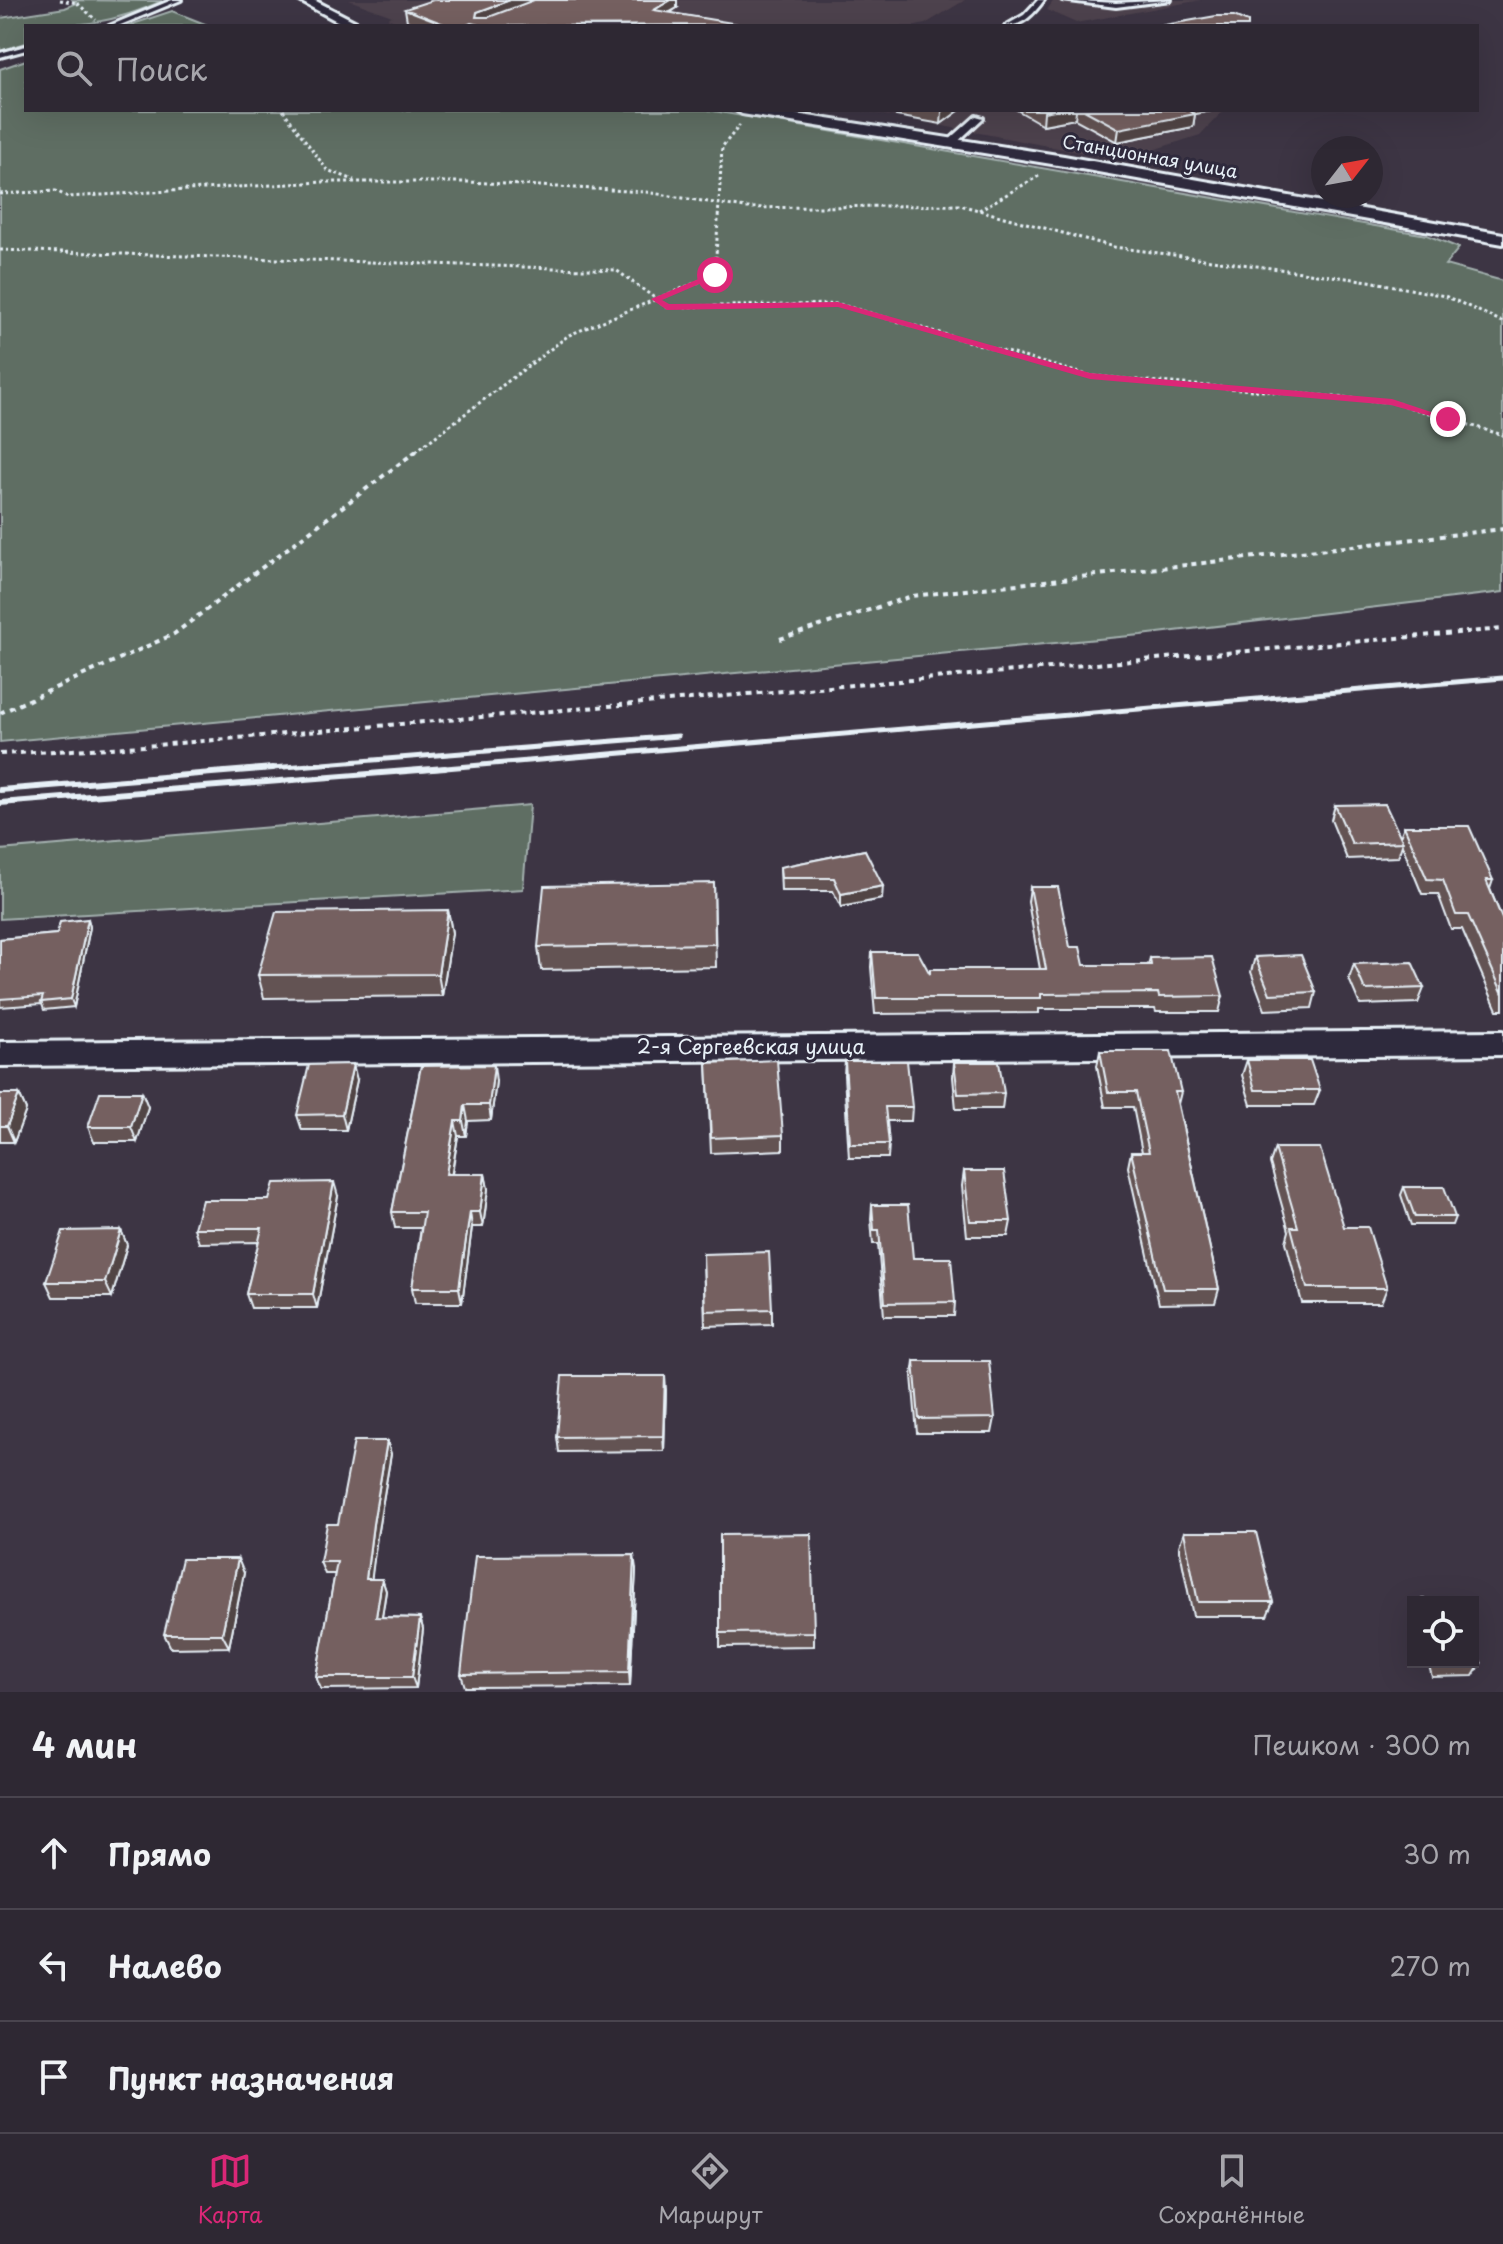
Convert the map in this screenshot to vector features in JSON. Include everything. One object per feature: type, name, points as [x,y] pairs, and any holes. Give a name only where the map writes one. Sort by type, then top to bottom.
[{"type":"street","points":[[304,0],[353,24]]},
{"type":"street","name":"Станционная улица","points":[[755,112],[1064,161],[1503,239]]},
{"type":"street","name":"2-я Сергеевская улица","points":[[0,1054],[1503,1043]]},
{"type":"lane","points":[[117,24],[178,0]]},
{"type":"lane","points":[[1014,24],[1034,11],[1041,0]]},
{"type":"lane","points":[[1065,0],[1116,5],[1168,0]]},
{"type":"lane","points":[[0,55],[24,49]]},
{"type":"lane","points":[[950,144],[979,118]]},
{"type":"path","points":[[60,0],[77,3],[100,24]]},
{"type":"path","points":[[284,112],[327,170],[359,182]]},
{"type":"path","points":[[0,713],[174,634],[569,335],[715,275],[722,147],[748,112]]},
{"type":"path","points":[[979,210],[1064,161]]},
{"type":"path","points":[[0,194],[56,191],[68,197],[359,182],[469,182],[646,192],[745,208],[960,205],[1114,247],[1369,281],[1445,296],[1503,322]]},
{"type":"path","points":[[0,250],[616,270],[667,307],[838,304],[1090,376],[1392,402],[1503,435]]},
{"type":"path","points":[[780,639],[912,596],[1503,529]]},
{"type":"path","points":[[0,754],[145,746],[1503,629]]},
{"type":"shaded area","points":[[349,0],[546,0],[477,24],[403,24],[387,18],[392,16]]},
{"type":"shaded area","points":[[567,0],[965,0],[925,24],[500,24]]},
{"type":"shaded area","points":[[1054,0],[1201,0],[1076,23],[1047,10]]},
{"type":"shaded area","points":[[869,112],[1222,112],[1200,135],[1121,160]]},
{"type":"green space","points":[[73,0],[162,1],[128,15],[96,22],[24,24],[24,44],[0,51],[0,18],[65,8],[77,3]]},
{"type":"green space","points":[[172,11],[205,24],[133,24]]},
{"type":"green space","points":[[24,61],[24,112],[720,112],[1427,235],[1459,248],[1445,265],[1503,281],[1503,592],[1141,635],[0,742],[0,69]]},
{"type":"green space","points":[[530,805],[523,889],[0,919],[0,850]]},
{"type":"building","points":[[433,0],[510,0],[477,12],[476,17],[489,17],[534,0],[671,0],[654,10],[738,24],[444,24],[405,9]]},
{"type":"building","points":[[1216,16],[1234,16],[1248,22],[1248,24],[1170,24]]},
{"type":"building","points":[[1088,112],[1195,114],[1119,129]]},
{"type":"building","points":[[1385,804],[1403,842],[1352,844],[1335,805]]},
{"type":"building","points":[[1404,826],[1469,826],[1493,880],[1486,880],[1503,921],[1503,994],[1468,915],[1456,915],[1443,880],[1427,879]]},
{"type":"building","points":[[865,850],[883,886],[841,894],[834,878],[781,878],[780,867]]},
{"type":"building","points":[[714,883],[715,944],[538,947],[544,886]]},
{"type":"building","points":[[1030,887],[1058,887],[1070,947],[1080,947],[1084,965],[1151,965],[1150,958],[1212,957],[1223,996],[1159,997],[1158,993],[1041,994],[1041,998],[876,998],[872,952],[918,952],[930,974],[930,969],[1046,969]]},
{"type":"building","points":[[448,910],[438,974],[258,975],[276,912]]},
{"type":"building","points":[[88,919],[71,999],[41,1002],[43,996],[0,999],[0,939],[57,934],[60,922]]},
{"type":"building","points":[[1301,955],[1316,992],[1270,994],[1255,957]]},
{"type":"building","points":[[1412,962],[1424,988],[1365,990],[1354,964]]},
{"type":"building","points":[[1100,1051],[1171,1051],[1181,1092],[1175,1092],[1219,1289],[1163,1289],[1131,1152],[1149,1152],[1136,1092],[1108,1092]]},
{"type":"building","points":[[777,1060],[783,1135],[711,1138],[707,1063]]},
{"type":"building","points":[[1247,1060],[1310,1060],[1320,1090],[1255,1090]]},
{"type":"building","points":[[845,1061],[907,1061],[912,1107],[885,1107],[889,1144],[850,1144]]},
{"type":"building","points":[[954,1062],[999,1062],[1004,1093],[958,1094]]},
{"type":"building","points":[[353,1064],[342,1114],[297,1115],[309,1065]]},
{"type":"building","points":[[494,1065],[489,1105],[465,1105],[463,1121],[455,1121],[446,1174],[485,1174],[480,1212],[470,1212],[459,1288],[412,1288],[424,1212],[392,1212],[421,1066]]},
{"type":"building","points":[[100,1092],[142,1092],[131,1127],[88,1127]]},
{"type":"building","points":[[0,1094],[19,1094],[7,1126],[0,1126]]},
{"type":"building","points":[[1275,1148],[1320,1148],[1344,1227],[1368,1227],[1387,1288],[1307,1288],[1291,1227],[1298,1227]]},
{"type":"building","points":[[964,1171],[1004,1171],[1011,1221],[970,1221]]},
{"type":"building","points":[[334,1182],[313,1294],[246,1294],[262,1228],[194,1228],[202,1200],[269,1200],[274,1183]]},
{"type":"building","points":[[1404,1187],[1444,1187],[1455,1217],[1415,1217]]},
{"type":"building","points":[[872,1205],[908,1205],[913,1258],[951,1258],[955,1302],[885,1303],[879,1230],[874,1230]]},
{"type":"building","points":[[121,1230],[105,1282],[46,1282],[63,1231]]},
{"type":"building","points":[[769,1252],[772,1309],[705,1311],[703,1254]]},
{"type":"building","points":[[914,1361],[989,1361],[995,1418],[919,1419]]},
{"type":"building","points":[[562,1376],[665,1376],[663,1436],[557,1437]]},
{"type":"building","points":[[354,1441],[387,1441],[366,1579],[382,1579],[376,1617],[420,1618],[412,1677],[316,1677],[337,1562],[320,1562],[327,1524],[338,1524]]},
{"type":"building","points":[[1184,1532],[1256,1532],[1273,1602],[1198,1602]]},
{"type":"building","points":[[811,1534],[814,1632],[720,1633],[720,1535]]},
{"type":"building","points":[[634,1555],[629,1672],[461,1674],[475,1556]]},
{"type":"building","points":[[182,1559],[238,1559],[222,1634],[164,1634]]},
{"type":"railway","points":[[422,770],[1503,678]]},
{"type":"railway","points":[[247,770],[678,736]]},
{"type":"railway","points":[[0,790],[273,768]]},
{"type":"railway","points":[[0,803],[445,768]]},
{"type":"route","points":[[715,275],[655,299],[667,307],[838,304],[1090,376],[1392,402],[1448,419]]}]
